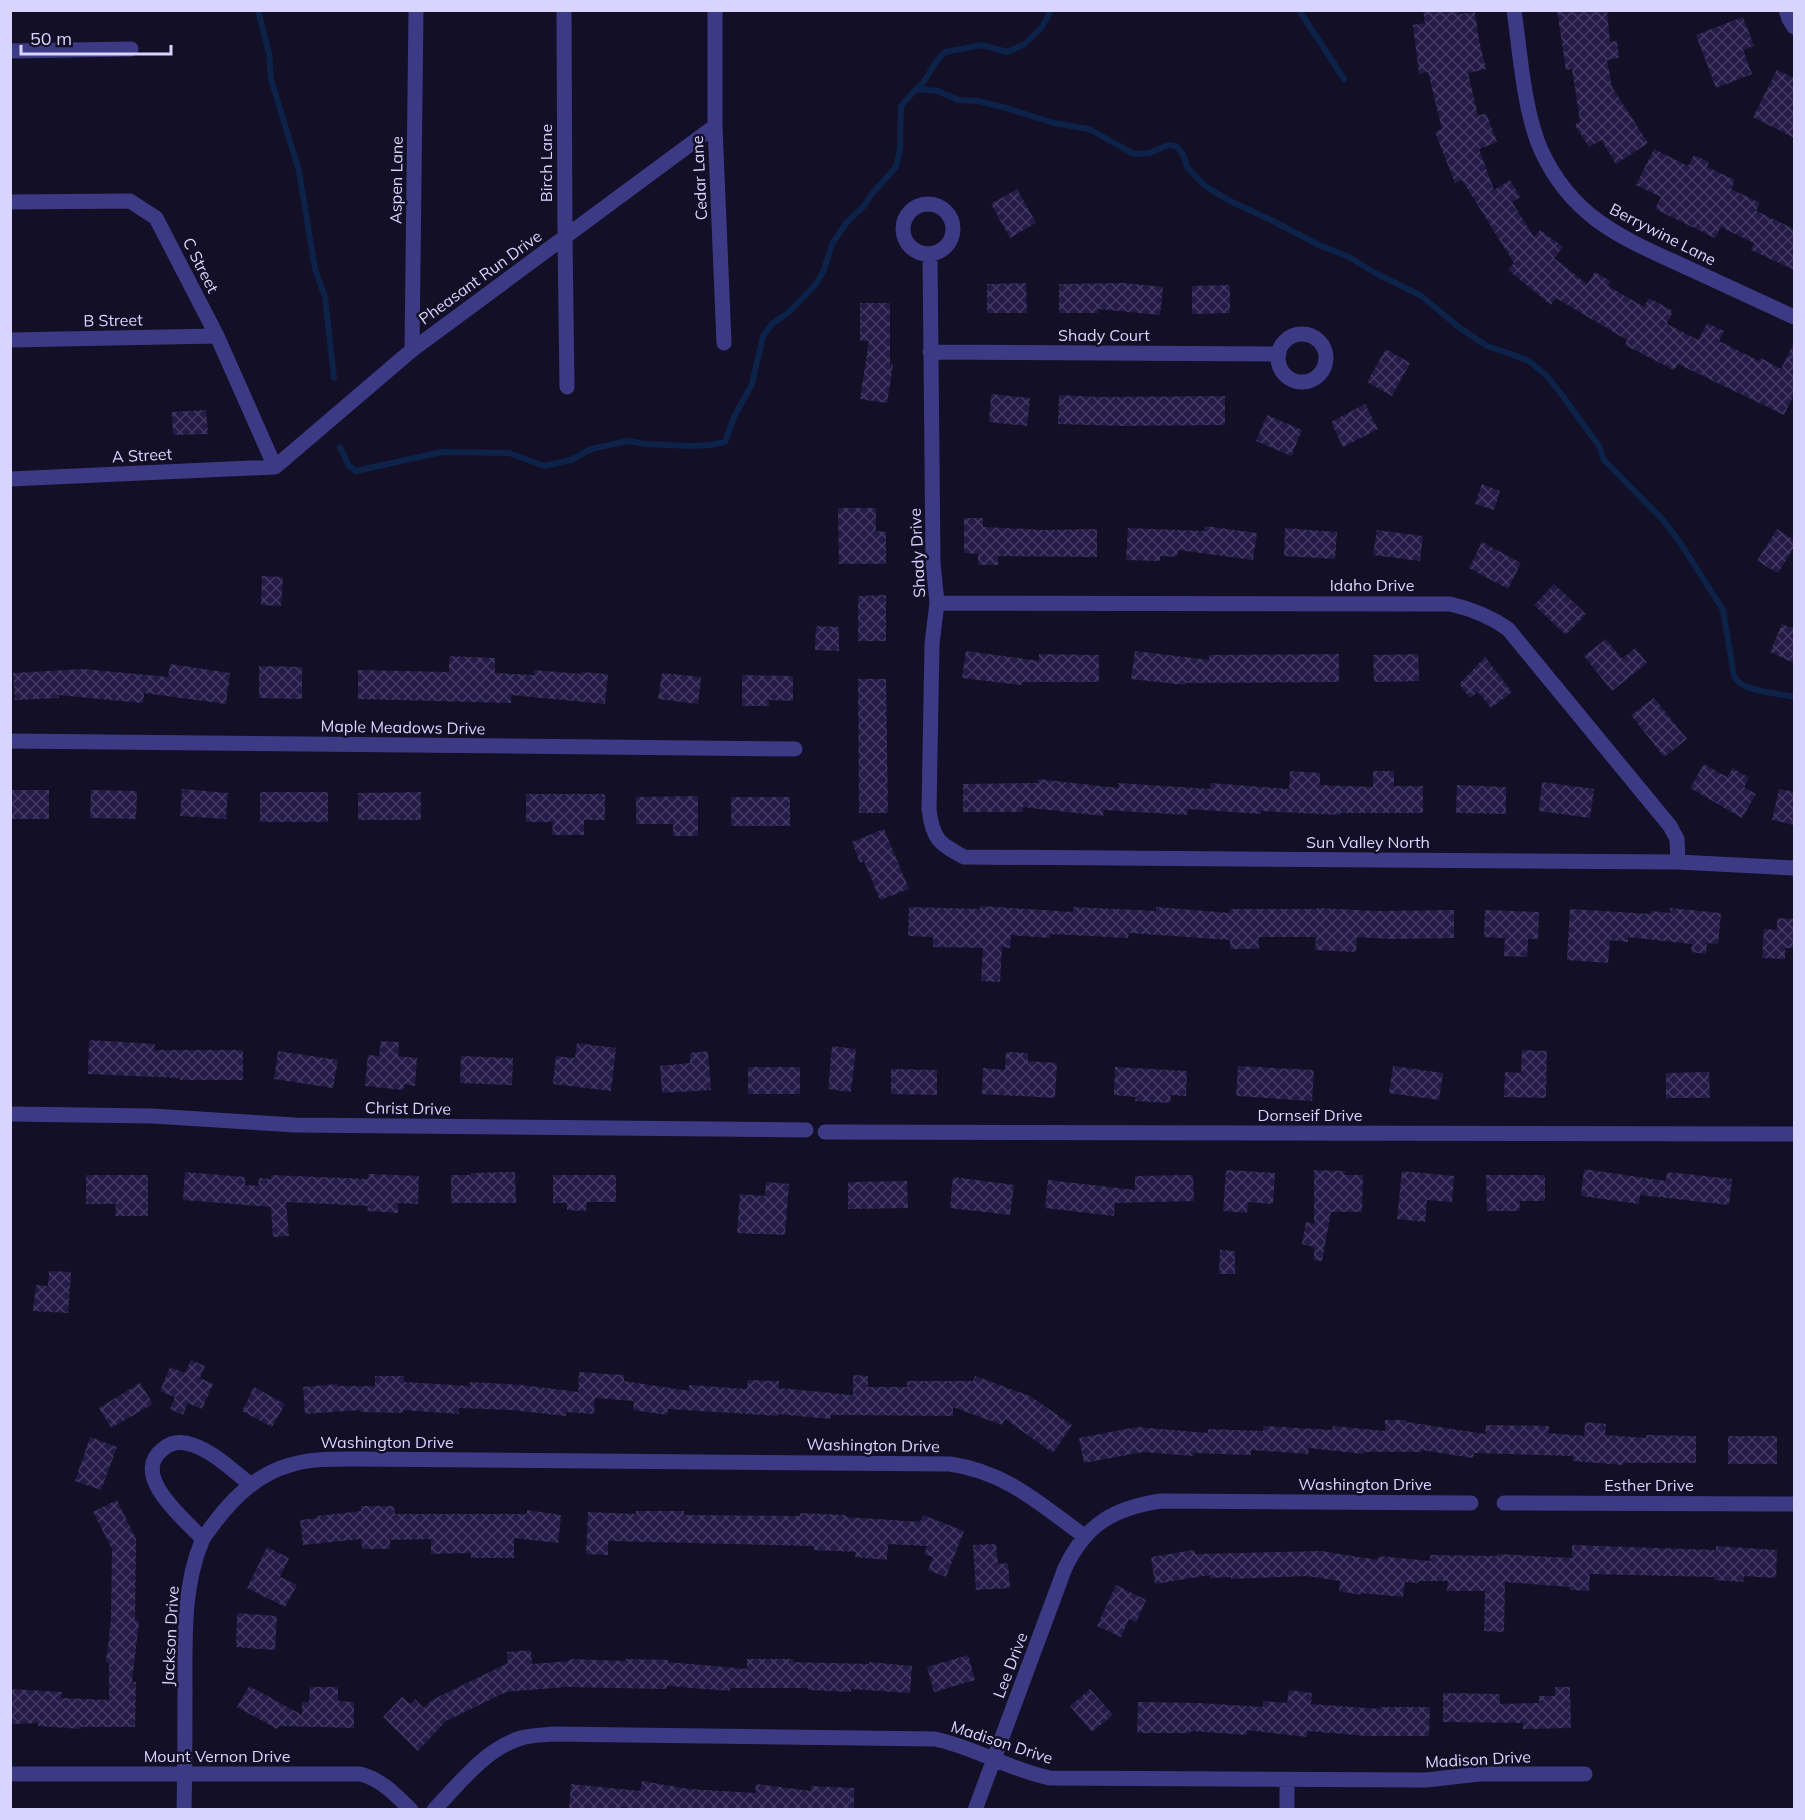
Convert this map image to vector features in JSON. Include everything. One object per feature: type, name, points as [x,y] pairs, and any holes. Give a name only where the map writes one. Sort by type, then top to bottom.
[{"type":"street","name":"Aspen Lane","points":[[412,350],[416,10]]},
{"type":"street","name":"Birch Lane","points":[[564,10],[567,387]]},
{"type":"street","name":"Cedar Lane","points":[[715,10],[714,126],[724,343]]},
{"type":"street","name":"Berrywine Lane","points":[[1514,10],[1534,130],[1552,170],[1574,200],[1602,225],[1634,243],[1794,317]]},
{"type":"street","points":[[1786,10],[1794,27]]},
{"type":"street","points":[[10,51],[131,49]]},
{"type":"street","name":"Pheasant Run Drive","points":[[275,467],[412,350],[714,126]]},
{"type":"street","name":"C Street","points":[[10,202],[130,201],[156,218],[217,336],[275,467]]},
{"type":"street","name":"Shady Drive","points":[[930,254],[933,563],[938,603],[932,644],[930,810],[932,829],[944,846]]},
{"type":"street","name":"B Street","points":[[10,340],[217,336]]},
{"type":"street","name":"Shady Court","points":[[930,352],[1279,354]]},
{"type":"street","name":"A Street","points":[[10,479],[275,467]]},
{"type":"street","name":"Idaho Drive","points":[[938,603],[1450,604],[1472,609],[1492,618],[1508,629],[1670,826],[1677,839],[1678,862]]},
{"type":"street","name":"Maple Meadows Drive","points":[[10,741],[795,749]]},
{"type":"street","name":"Sun Valley North","points":[[944,846],[963,857],[1678,862],[1794,868]]},
{"type":"street","name":"Christ Drive","points":[[10,1114],[152,1116],[295,1125],[806,1130]]},
{"type":"street","name":"Dornseif Drive","points":[[825,1132],[1794,1134]]},
{"type":"street","points":[[203,1539],[174,1510],[154,1481],[153,1465],[159,1452],[175,1443],[191,1444],[217,1459],[250,1484]]},
{"type":"street","name":"Washington Drive","points":[[250,1484],[291,1465],[325,1459],[950,1464],[981,1470],[1010,1482],[1084,1536],[1100,1521],[1119,1511],[1140,1504],[1161,1501],[1471,1503]]},
{"type":"street","name":"Jackson Drive","points":[[184,1809],[186,1618],[192,1576],[203,1539],[224,1511],[250,1484]]},
{"type":"street","name":"Esther Drive","points":[[1504,1503],[1794,1504]]},
{"type":"street","name":"Lee Drive","points":[[975,1809],[1065,1568],[1084,1536]]},
{"type":"street","name":"Madison Drive","points":[[434,1809],[492,1753],[520,1739],[536,1735],[934,1739],[951,1743],[1031,1774],[1050,1778],[1426,1780],[1479,1773],[1585,1774]]},
{"type":"street","name":"Mount Vernon Drive","points":[[10,1773],[360,1774],[370,1776],[379,1782],[411,1809]]},
{"type":"street","points":[[1287,1780],[1287,1809]]},
{"type":"building","points":[[1423,10],[1458,10],[1459,14],[1475,12],[1486,69],[1468,73],[1478,116],[1486,113],[1497,142],[1479,149],[1494,190],[1510,180],[1520,197],[1512,202],[1534,237],[1540,230],[1563,247],[1554,258],[1587,284],[1595,272],[1610,281],[1608,286],[1644,307],[1649,298],[1673,311],[1667,324],[1698,340],[1707,323],[1724,331],[1719,341],[1781,369],[1794,342],[1794,394],[1784,415],[1678,364],[1674,370],[1625,345],[1627,340],[1556,298],[1551,305],[1508,270],[1514,263],[1462,180],[1455,183],[1435,132],[1442,129],[1428,72],[1419,74],[1413,25],[1425,23]]},
{"type":"building","points":[[1557,10],[1607,10],[1610,42],[1617,41],[1619,58],[1607,60],[1612,87],[1648,143],[1616,164],[1601,140],[1589,147],[1575,125],[1580,121],[1572,69],[1566,70]]},
{"type":"building","points":[[1743,17],[1754,46],[1743,50],[1752,74],[1716,88],[1696,35]]},
{"type":"building","points":[[1777,70],[1794,78],[1794,138],[1753,117]]},
{"type":"building","points":[[1654,149],[1688,166],[1694,155],[1709,162],[1707,167],[1735,180],[1731,189],[1760,203],[1756,211],[1794,229],[1794,270],[1751,250],[1754,243],[1721,227],[1715,238],[1655,209],[1661,197],[1636,185]]},
{"type":"building","points":[[1017,189],[1036,223],[1010,238],[991,204]]},
{"type":"building","points":[[1026,283],[1027,313],[987,313],[987,284]]},
{"type":"building","points":[[1124,283],[1163,287],[1160,315],[1098,309],[1098,313],[1059,313],[1059,284]]},
{"type":"building","points":[[1230,285],[1230,313],[1192,314],[1192,286]]},
{"type":"building","points":[[860,303],[890,303],[890,364],[893,365],[887,403],[860,399],[869,341],[860,341]]},
{"type":"building","points":[[1386,349],[1410,363],[1392,396],[1367,382]]},
{"type":"building","points":[[991,394],[1030,398],[1027,426],[989,422]]},
{"type":"building","points":[[1059,395],[1225,396],[1225,425],[1058,424]]},
{"type":"building","points":[[1365,404],[1378,429],[1343,447],[1331,422]]},
{"type":"building","points":[[206,410],[208,434],[173,435],[172,412]]},
{"type":"building","points":[[1267,415],[1302,430],[1291,456],[1256,441]]},
{"type":"building","points":[[1482,484],[1500,491],[1494,510],[1475,504]]},
{"type":"building","points":[[838,508],[876,508],[876,531],[886,532],[886,564],[839,564]]},
{"type":"building","points":[[964,518],[983,518],[983,527],[1046,530],[1097,529],[1097,557],[998,556],[998,565],[978,565],[978,554],[964,553]]},
{"type":"building","points":[[1205,526],[1257,533],[1253,560],[1178,550],[1177,557],[1160,556],[1160,561],[1126,560],[1128,528],[1204,531]]},
{"type":"building","points":[[1285,528],[1337,532],[1335,559],[1284,556]]},
{"type":"building","points":[[1777,529],[1794,540],[1794,547],[1778,573],[1757,561]]},
{"type":"building","points":[[1377,530],[1423,536],[1420,561],[1373,555]]},
{"type":"building","points":[[1482,542],[1521,563],[1508,589],[1469,568]]},
{"type":"building","points":[[262,576],[283,577],[281,606],[261,605]]},
{"type":"building","points":[[1554,584],[1586,614],[1566,635],[1534,605]]},
{"type":"building","points":[[886,595],[886,641],[858,641],[858,596]]},
{"type":"building","points":[[1782,624],[1794,629],[1794,663],[1770,652]]},
{"type":"building","points":[[816,626],[839,627],[839,651],[815,650]]},
{"type":"building","points":[[1606,639],[1622,659],[1635,648],[1647,663],[1612,691],[1584,656]]},
{"type":"building","points":[[966,651],[1039,661],[1039,654],[1099,655],[1099,682],[1022,682],[1021,685],[962,678]]},
{"type":"building","points":[[1135,651],[1209,660],[1209,655],[1339,654],[1339,682],[1185,683],[1185,685],[1131,679]]},
{"type":"building","points":[[1418,654],[1419,681],[1374,682],[1373,655]]},
{"type":"building","points":[[449,656],[495,658],[495,673],[534,675],[534,670],[608,674],[605,704],[511,695],[511,703],[358,699],[358,670],[449,672]]},
{"type":"building","points":[[1485,657],[1512,692],[1491,708],[1478,692],[1470,698],[1459,684]]},
{"type":"building","points":[[170,664],[230,673],[226,704],[144,693],[143,703],[58,695],[59,698],[15,700],[13,673],[84,669],[168,677]]},
{"type":"building","points":[[259,666],[302,667],[302,699],[259,698]]},
{"type":"building","points":[[662,673],[701,677],[698,704],[658,699]]},
{"type":"building","points":[[742,675],[793,676],[793,701],[769,700],[769,706],[742,706]]},
{"type":"building","points":[[858,679],[886,679],[888,813],[859,813]]},
{"type":"building","points":[[1654,698],[1687,739],[1664,757],[1631,715]]},
{"type":"building","points":[[1704,764],[1727,777],[1733,768],[1749,778],[1744,787],[1756,794],[1742,818],[1690,788]]},
{"type":"building","points":[[1290,771],[1320,773],[1320,785],[1373,787],[1373,771],[1394,771],[1394,786],[1423,786],[1423,813],[1340,813],[1340,815],[1261,811],[1261,814],[1188,809],[1187,815],[1104,810],[1103,816],[1023,807],[1023,812],[963,812],[963,784],[1038,783],[1038,779],[1118,788],[1118,783],[1210,789],[1210,783],[1289,789]]},
{"type":"building","points":[[1542,782],[1594,789],[1590,818],[1539,811]]},
{"type":"building","points":[[1457,785],[1506,787],[1506,814],[1456,813]]},
{"type":"building","points":[[182,789],[228,793],[226,819],[180,816]]},
{"type":"building","points":[[1779,789],[1794,792],[1794,825],[1772,820]]},
{"type":"building","points":[[10,790],[49,790],[49,819],[10,819]]},
{"type":"building","points":[[91,790],[137,791],[136,819],[90,818]]},
{"type":"building","points":[[260,792],[328,792],[328,822],[260,822]]},
{"type":"building","points":[[421,792],[421,820],[358,820],[358,793]]},
{"type":"building","points":[[526,794],[605,794],[605,820],[584,820],[584,835],[552,835],[553,822],[526,822]]},
{"type":"building","points":[[698,796],[698,836],[673,836],[673,824],[636,824],[636,797]]},
{"type":"building","points":[[731,797],[790,797],[790,826],[731,826]]},
{"type":"building","points":[[884,829],[909,889],[880,900],[864,861],[860,863],[852,842]]},
{"type":"building","points":[[980,906],[1073,912],[1073,907],[1156,911],[1156,907],[1230,913],[1230,909],[1454,910],[1454,938],[1357,937],[1356,952],[1315,950],[1316,937],[1259,937],[1259,949],[1230,949],[1230,940],[1129,933],[1128,938],[1050,934],[1050,938],[1011,935],[1010,948],[1002,947],[1000,982],[981,981],[983,948],[933,947],[933,937],[908,936],[909,907],[980,909]]},
{"type":"building","points":[[1670,908],[1721,913],[1718,944],[1707,943],[1706,954],[1691,952],[1692,944],[1628,937],[1628,942],[1610,940],[1608,963],[1567,960],[1570,909],[1651,914],[1651,911],[1670,913]]},
{"type":"building","points":[[1485,910],[1539,912],[1538,939],[1528,939],[1527,957],[1504,956],[1505,938],[1484,937]]},
{"type":"building","points":[[1777,918],[1794,919],[1794,948],[1785,948],[1785,959],[1762,958],[1764,929],[1777,930]]},
{"type":"building","points":[[89,1040],[155,1044],[154,1050],[243,1050],[243,1080],[180,1080],[180,1078],[88,1074]]},
{"type":"building","points":[[381,1041],[399,1042],[398,1056],[417,1058],[415,1086],[404,1084],[403,1090],[365,1086],[368,1055],[379,1056]]},
{"type":"building","points":[[577,1043],[616,1048],[611,1091],[553,1084],[556,1056],[575,1058]]},
{"type":"building","points":[[832,1046],[856,1049],[851,1092],[828,1089]]},
{"type":"building","points":[[1522,1050],[1547,1051],[1546,1098],[1504,1097],[1505,1072],[1521,1073]]},
{"type":"building","points":[[278,1051],[338,1060],[333,1088],[274,1079]]},
{"type":"building","points":[[708,1051],[711,1090],[662,1093],[660,1066],[690,1063],[690,1053]]},
{"type":"building","points":[[1006,1052],[1028,1053],[1028,1061],[1057,1063],[1055,1098],[982,1094],[983,1068],[1005,1070]]},
{"type":"building","points":[[461,1056],[513,1058],[512,1085],[460,1083]]},
{"type":"building","points":[[1238,1066],[1314,1070],[1312,1101],[1236,1096]]},
{"type":"building","points":[[1393,1066],[1443,1073],[1439,1100],[1389,1093]]},
{"type":"building","points":[[748,1067],[800,1067],[800,1094],[748,1094]]},
{"type":"building","points":[[1115,1067],[1187,1071],[1186,1096],[1171,1095],[1170,1103],[1135,1101],[1136,1097],[1114,1095]]},
{"type":"building","points":[[891,1069],[937,1070],[937,1095],[891,1094]]},
{"type":"building","points":[[1709,1072],[1710,1098],[1666,1098],[1666,1073]]},
{"type":"building","points":[[1584,1169],[1666,1181],[1667,1172],[1732,1179],[1729,1205],[1640,1195],[1639,1204],[1581,1196]]},
{"type":"building","points":[[1226,1170],[1275,1173],[1273,1204],[1248,1202],[1247,1213],[1223,1211]]},
{"type":"building","points":[[1314,1170],[1345,1171],[1344,1175],[1363,1175],[1362,1212],[1331,1212],[1322,1261],[1314,1260],[1314,1247],[1302,1244],[1306,1222],[1314,1224]]},
{"type":"building","points":[[1402,1171],[1454,1176],[1452,1202],[1427,1200],[1425,1222],[1397,1219]]},
{"type":"building","points":[[185,1172],[245,1177],[245,1185],[258,1186],[259,1178],[271,1179],[271,1175],[368,1179],[369,1174],[419,1176],[418,1204],[398,1203],[398,1213],[367,1211],[368,1206],[286,1202],[289,1236],[273,1237],[271,1207],[183,1200]]},
{"type":"building","points":[[515,1172],[516,1203],[451,1203],[451,1175]]},
{"type":"building","points":[[86,1175],[148,1175],[148,1216],[115,1216],[116,1204],[86,1204]]},
{"type":"building","points":[[553,1175],[616,1175],[616,1202],[587,1202],[586,1211],[567,1210],[567,1203],[553,1203]]},
{"type":"building","points":[[1193,1175],[1194,1201],[1115,1203],[1114,1216],[1045,1208],[1048,1180],[1135,1190],[1135,1176]]},
{"type":"building","points":[[1486,1175],[1545,1175],[1545,1201],[1520,1201],[1519,1211],[1487,1211]]},
{"type":"building","points":[[953,1177],[1014,1185],[1010,1215],[950,1208]]},
{"type":"building","points":[[907,1181],[908,1208],[848,1209],[848,1182]]},
{"type":"building","points":[[766,1182],[789,1184],[785,1235],[737,1233],[740,1194],[765,1196]]},
{"type":"building","points":[[1220,1250],[1235,1251],[1235,1274],[1219,1274]]},
{"type":"building","points":[[49,1271],[71,1272],[68,1313],[33,1311],[36,1285],[48,1286]]},
{"type":"building","points":[[191,1360],[205,1366],[200,1378],[213,1384],[202,1409],[188,1403],[183,1415],[170,1409],[175,1397],[160,1391],[170,1367],[185,1373]]},
{"type":"building","points":[[579,1372],[624,1375],[624,1381],[689,1391],[689,1385],[747,1389],[748,1380],[779,1381],[779,1388],[853,1395],[853,1375],[868,1376],[868,1387],[907,1387],[907,1381],[973,1381],[975,1376],[1030,1396],[1072,1425],[1053,1453],[1005,1419],[1002,1425],[953,1407],[953,1416],[831,1415],[830,1419],[668,1409],[667,1415],[633,1410],[634,1401],[595,1398],[594,1414],[566,1412],[566,1416],[511,1410],[459,1408],[459,1414],[403,1410],[403,1413],[360,1412],[360,1410],[305,1414],[303,1387],[338,1384],[338,1386],[375,1386],[375,1376],[404,1376],[404,1382],[470,1386],[470,1382],[522,1385],[578,1392]]},
{"type":"building","points":[[140,1383],[153,1404],[111,1428],[99,1408]]},
{"type":"building","points":[[254,1387],[285,1404],[272,1427],[242,1411]]},
{"type":"building","points":[[1385,1420],[1407,1420],[1407,1422],[1485,1434],[1486,1425],[1549,1426],[1548,1433],[1584,1436],[1585,1422],[1606,1424],[1605,1435],[1646,1438],[1646,1435],[1696,1436],[1696,1463],[1623,1463],[1623,1465],[1573,1461],[1573,1456],[1474,1453],[1473,1458],[1421,1450],[1421,1452],[1364,1452],[1364,1454],[1309,1448],[1308,1454],[1251,1450],[1251,1455],[1193,1453],[1193,1456],[1143,1452],[1084,1463],[1079,1438],[1137,1427],[1208,1433],[1208,1429],[1263,1431],[1264,1426],[1332,1430],[1333,1426],[1385,1431]]},
{"type":"building","points":[[1728,1436],[1777,1436],[1777,1464],[1728,1464]]},
{"type":"building","points":[[90,1437],[117,1447],[101,1490],[75,1481]]},
{"type":"building","points":[[117,1500],[136,1539],[135,1620],[139,1621],[132,1682],[136,1682],[135,1727],[81,1727],[81,1729],[38,1726],[38,1723],[10,1724],[10,1689],[62,1692],[61,1698],[109,1700],[109,1663],[106,1662],[111,1619],[112,1549],[93,1512]]},
{"type":"building","points":[[361,1506],[394,1506],[395,1514],[527,1514],[527,1510],[561,1515],[558,1543],[514,1538],[514,1558],[471,1558],[471,1553],[431,1554],[431,1539],[390,1540],[390,1549],[362,1549],[361,1539],[303,1545],[300,1520],[361,1511]]},
{"type":"building","points":[[636,1511],[684,1511],[684,1515],[800,1516],[800,1513],[920,1522],[923,1515],[964,1531],[946,1577],[928,1570],[933,1557],[924,1554],[927,1546],[888,1544],[887,1560],[855,1557],[856,1552],[814,1550],[814,1546],[608,1541],[608,1555],[586,1554],[588,1512],[636,1514]]},
{"type":"building","points":[[996,1544],[998,1564],[1008,1563],[1010,1588],[976,1590],[973,1545]]},
{"type":"building","points":[[1572,1545],[1716,1550],[1716,1546],[1777,1550],[1776,1578],[1744,1576],[1743,1582],[1714,1580],[1714,1577],[1590,1574],[1589,1591],[1570,1590],[1570,1587],[1505,1582],[1504,1632],[1484,1631],[1485,1591],[1447,1591],[1448,1581],[1405,1582],[1403,1597],[1361,1593],[1361,1595],[1339,1591],[1340,1581],[1307,1576],[1231,1579],[1231,1577],[1210,1578],[1210,1575],[1155,1584],[1151,1557],[1194,1550],[1195,1554],[1321,1551],[1378,1560],[1379,1556],[1430,1561],[1430,1555],[1497,1556],[1497,1554],[1572,1558]]},
{"type":"building","points":[[267,1547],[289,1558],[280,1577],[297,1585],[285,1607],[247,1588]]},
{"type":"building","points":[[1116,1585],[1146,1600],[1136,1623],[1129,1619],[1121,1637],[1097,1626]]},
{"type":"building","points":[[237,1613],[277,1616],[275,1650],[236,1647]]},
{"type":"building","points":[[531,1650],[532,1664],[569,1661],[570,1659],[668,1660],[668,1662],[747,1669],[747,1659],[793,1659],[793,1662],[869,1664],[869,1662],[912,1666],[910,1693],[851,1689],[851,1692],[808,1690],[808,1688],[730,1688],[730,1691],[667,1686],[667,1689],[566,1687],[506,1692],[446,1721],[418,1751],[383,1717],[402,1697],[410,1704],[415,1699],[424,1708],[432,1700],[508,1663],[507,1652]]},
{"type":"building","points":[[968,1655],[975,1680],[934,1692],[927,1667]]},
{"type":"building","points":[[249,1686],[302,1715],[302,1702],[309,1702],[310,1687],[338,1687],[338,1701],[354,1702],[354,1728],[279,1726],[277,1729],[237,1707]]},
{"type":"building","points":[[1555,1687],[1570,1687],[1571,1728],[1523,1729],[1523,1723],[1443,1722],[1443,1693],[1500,1694],[1500,1704],[1539,1703],[1539,1696],[1555,1696]]},
{"type":"building","points":[[1090,1689],[1113,1715],[1092,1732],[1070,1706]]},
{"type":"building","points":[[1289,1690],[1312,1693],[1311,1704],[1380,1709],[1380,1707],[1430,1707],[1429,1736],[1366,1736],[1308,1731],[1307,1737],[1247,1730],[1247,1735],[1191,1731],[1191,1733],[1137,1733],[1138,1702],[1263,1707],[1263,1701],[1287,1703]]},
{"type":"building","points":[[642,1781],[689,1789],[755,1793],[756,1784],[811,1791],[811,1786],[854,1788],[854,1809],[639,1809],[621,1807],[621,1809],[569,1809],[571,1784],[640,1791]]},
{"type":"waterway","points":[[258,10],[269,53],[271,79],[299,171],[315,269],[325,297],[334,378]]},
{"type":"waterway","points":[[916,89],[923,83],[945,52],[982,45],[1007,52],[1025,44],[1042,27],[1051,10]]},
{"type":"waterway","points":[[1299,10],[1344,79]]},
{"type":"waterway","points":[[340,447],[349,466],[356,471],[442,452],[509,453],[544,466],[571,460],[591,449],[628,441],[691,446],[725,442],[734,417],[752,384],[763,336],[772,324],[788,313],[816,284],[824,270],[832,244],[847,222],[864,206],[896,167],[900,149],[901,106],[916,89],[938,91],[958,100],[978,101],[1054,123],[1089,129],[1134,154],[1150,153],[1168,145],[1176,146],[1183,154],[1187,167],[1205,186],[1230,201],[1319,245],[1349,257],[1420,295],[1460,328],[1487,346],[1529,361],[1547,376],[1562,395],[1599,446],[1604,460],[1664,521],[1681,544],[1723,610],[1734,676],[1752,689],[1794,697]]}]
